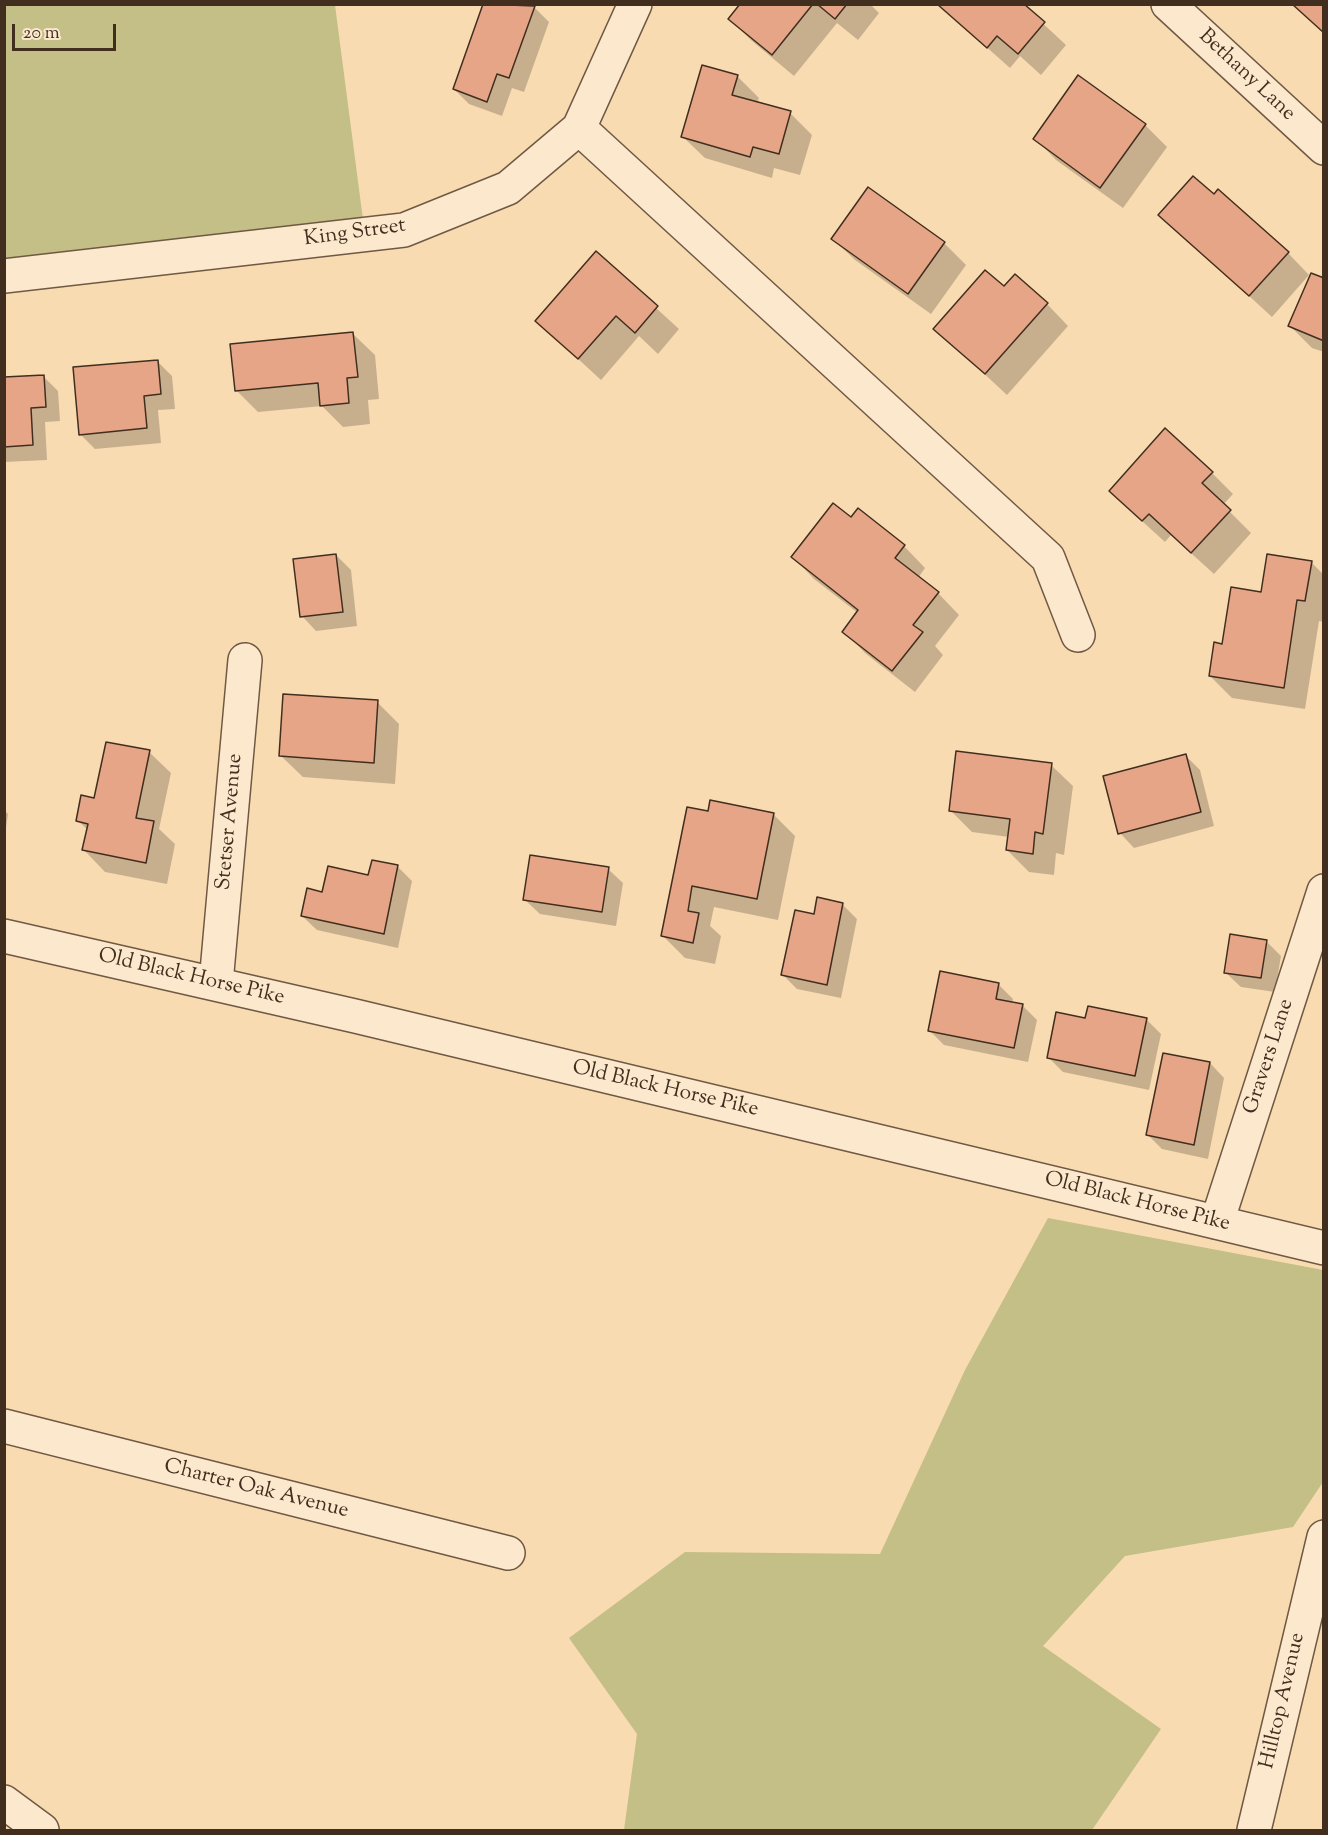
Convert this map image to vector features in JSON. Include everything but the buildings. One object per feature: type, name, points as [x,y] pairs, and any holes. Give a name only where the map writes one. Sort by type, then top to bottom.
[{"type":"street","name":"King Street","points":[[4,276],[404,230],[508,188],[579,128],[635,4]]},
{"type":"street","name":"Bethany Lane","points":[[1168,4],[1323,148]]},
{"type":"street","points":[[579,128],[1048,558],[1078,635]]},
{"type":"street","name":"Stetser Avenue","points":[[216,983],[245,660]]},
{"type":"street","name":"Gravers Lane","points":[[1217,1222],[1323,891]]},
{"type":"street","name":"Old Black Horse Pike","points":[[4,936],[216,983],[1323,1248]]},
{"type":"street","name":"Charter Oak Avenue","points":[[4,1426],[508,1553]]},
{"type":"street","name":"Hilltop Avenue","points":[[1254,1830],[1323,1537]]},
{"type":"street","points":[[4,1802],[42,1830]]},
{"type":"shaded area","points":[[5,5],[335,5],[365,235],[5,278]]},
{"type":"shaded area","points":[[1048,1218],[1323,1270],[1323,1482],[1293,1527],[1125,1556],[1043,1646],[1161,1729],[1092,1830],[624,1830],[637,1734],[569,1638],[685,1552],[880,1554],[965,1370]]}]
